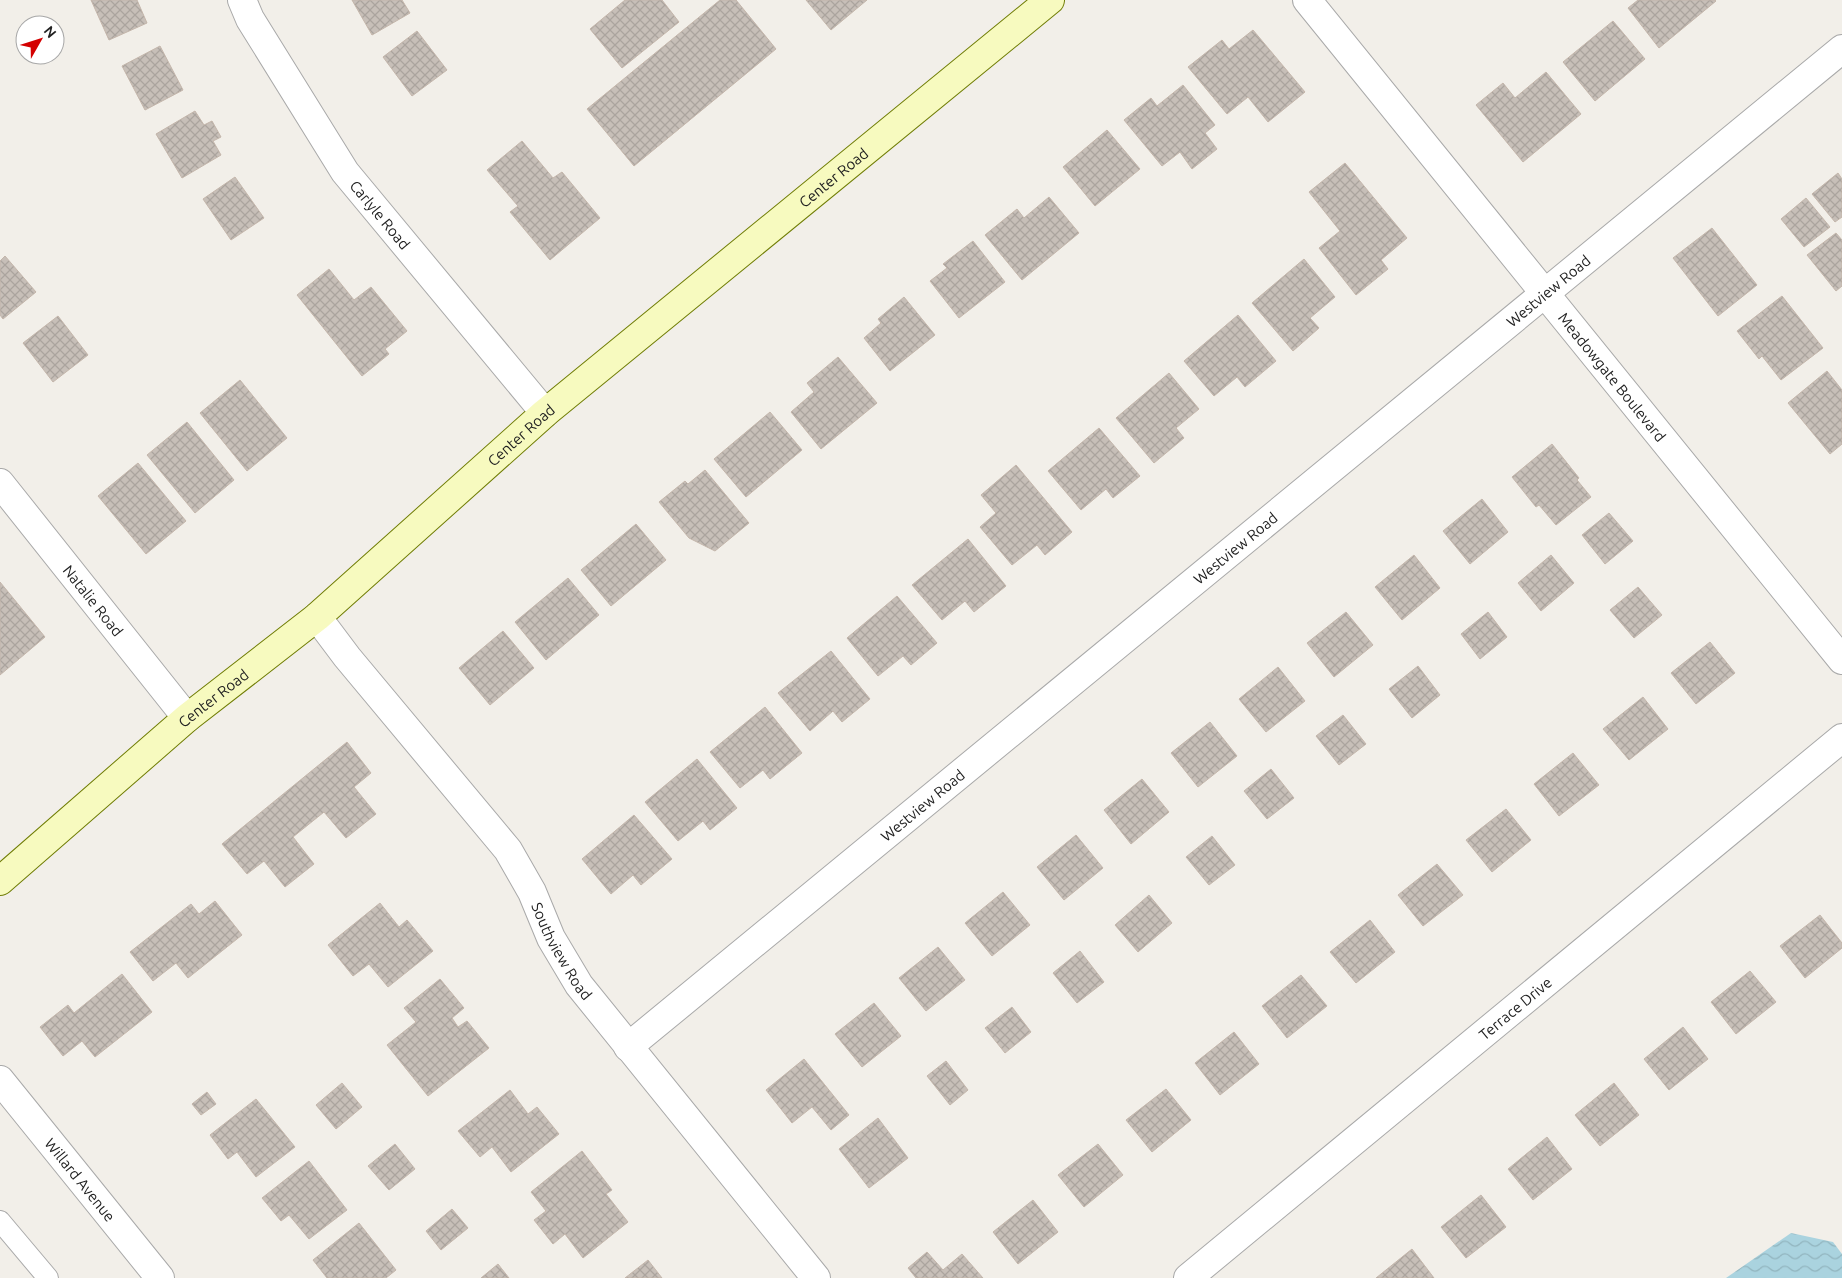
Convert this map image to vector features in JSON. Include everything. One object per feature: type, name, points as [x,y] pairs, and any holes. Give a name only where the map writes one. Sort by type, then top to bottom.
[{"type":"main road","name":"Center Road","points":[[0,881],[187,718],[317,617],[545,413],[1050,0]]},
{"type":"street","name":"Carlyle Road","points":[[242,0],[250,19],[345,172],[545,413]]},
{"type":"street","name":"Meadowgate Boulevard","points":[[1307,0],[1842,660]]},
{"type":"street","name":"Westview Road","points":[[628,1047],[1842,49]]},
{"type":"street","name":"Natalie Road","points":[[0,483],[187,718]]},
{"type":"street","name":"Southview Road","points":[[317,617],[347,656],[508,850],[532,892],[551,938],[579,985],[816,1278]]},
{"type":"street","name":"Terrace Drive","points":[[1188,1278],[1842,738]]},
{"type":"street","name":"Willard Avenue","points":[[0,1080],[160,1278]]},
{"type":"lane","points":[[0,1221],[48,1278]]},
{"type":"water","points":[[1791,1233],[1833,1242],[1842,1254],[1842,1278],[1726,1278]]},
{"type":"building","points":[[91,0],[137,0],[147,23],[109,40]]},
{"type":"building","points":[[352,0],[402,0],[410,13],[372,35]]},
{"type":"building","points":[[625,0],[662,0],[679,22],[622,68],[590,29]]},
{"type":"building","points":[[720,0],[736,0],[776,49],[634,166],[587,109]]},
{"type":"building","points":[[806,0],[867,0],[831,30]]},
{"type":"building","points":[[1638,0],[1716,1],[1659,48],[1628,8]]},
{"type":"building","points":[[1613,21],[1645,59],[1595,101],[1563,62]]},
{"type":"building","points":[[1253,30],[1305,92],[1268,122],[1248,97],[1227,114],[1188,67],[1222,40],[1229,49]]},
{"type":"building","points":[[417,31],[447,70],[412,96],[383,57]]},
{"type":"building","points":[[160,46],[183,90],[145,110],[122,66]]},
{"type":"building","points":[[1546,72],[1581,114],[1523,162],[1476,105],[1503,83],[1515,98]]},
{"type":"building","points":[[1183,85],[1215,125],[1205,133],[1217,149],[1192,169],[1180,152],[1162,166],[1124,120],[1151,98],[1157,106]]},
{"type":"building","points":[[195,111],[204,125],[212,121],[221,137],[213,141],[221,155],[182,178],[156,134]]},
{"type":"building","points":[[1107,130],[1140,169],[1095,206],[1063,167]]},
{"type":"building","points":[[522,141],[553,178],[562,172],[600,218],[550,260],[510,212],[518,206],[487,170]]},
{"type":"building","points":[[1345,163],[1407,238],[1381,260],[1388,269],[1356,295],[1319,248],[1340,231],[1309,192]]},
{"type":"building","points":[[1838,173],[1842,179],[1842,217],[1835,222],[1812,194]]},
{"type":"building","points":[[235,177],[264,218],[231,240],[203,199]]},
{"type":"building","points":[[1049,197],[1079,233],[1022,280],[985,235],[1017,209],[1024,218]]},
{"type":"building","points":[[1806,198],[1830,227],[1804,247],[1781,219]]},
{"type":"building","points":[[1712,228],[1757,285],[1718,316],[1673,258]]},
{"type":"building","points":[[1836,233],[1842,240],[1842,286],[1836,291],[1807,255]]},
{"type":"building","points":[[973,241],[1005,282],[959,318],[930,281],[947,268],[943,264]]},
{"type":"building","points":[[5,256],[36,292],[3,319],[0,315],[0,261]]},
{"type":"building","points":[[1304,259],[1335,297],[1310,318],[1319,328],[1293,351],[1252,303]]},
{"type":"building","points":[[329,269],[354,300],[371,287],[407,331],[385,349],[389,354],[362,376],[297,295]]},
{"type":"building","points":[[1782,296],[1823,348],[1781,380],[1762,356],[1759,359],[1737,331]]},
{"type":"building","points":[[904,297],[935,335],[890,371],[864,338],[881,323],[878,319]]},
{"type":"building","points":[[1238,315],[1276,361],[1245,387],[1237,377],[1214,396],[1184,361]]},
{"type":"building","points":[[58,316],[88,355],[53,382],[23,343]]},
{"type":"building","points":[[838,357],[877,403],[821,449],[791,412],[814,392],[807,383]]},
{"type":"building","points":[[1827,371],[1842,390],[1842,444],[1830,454],[1788,403]]},
{"type":"building","points":[[1169,373],[1199,409],[1176,428],[1184,438],[1154,463],[1116,418]]},
{"type":"building","points":[[240,380],[287,438],[247,471],[200,413]]},
{"type":"building","points":[[770,412],[802,450],[746,497],[714,459]]},
{"type":"building","points":[[187,422],[234,480],[195,513],[147,455]]},
{"type":"building","points":[[1099,428],[1140,476],[1113,498],[1106,489],[1081,510],[1048,471]]},
{"type":"building","points":[[1552,444],[1579,478],[1577,480],[1591,497],[1556,525],[1539,505],[1536,507],[1512,477]]},
{"type":"building","points":[[138,463],[186,521],[146,554],[98,496]]},
{"type":"building","points":[[1016,465],[1072,532],[1045,555],[1037,545],[1012,565],[980,527],[996,513],[981,495]]},
{"type":"building","points":[[705,470],[749,523],[715,551],[689,538],[659,502],[685,481],[688,484]]},
{"type":"building","points":[[1482,499],[1508,532],[1470,564],[1443,531]]},
{"type":"building","points":[[1609,513],[1633,541],[1605,564],[1582,535]]},
{"type":"building","points":[[636,524],[666,560],[611,606],[581,570]]},
{"type":"building","points":[[968,539],[1006,586],[974,612],[965,601],[942,620],[912,585]]},
{"type":"building","points":[[1414,555],[1440,588],[1402,620],[1375,587]]},
{"type":"building","points":[[1551,555],[1574,583],[1541,611],[1518,583]]},
{"type":"building","points":[[568,578],[599,615],[546,660],[515,622]]},
{"type":"building","points":[[0,582],[45,637],[0,675]]},
{"type":"building","points":[[1638,587],[1662,615],[1634,638],[1610,610]]},
{"type":"building","points":[[897,596],[937,643],[911,665],[903,656],[878,676],[847,638]]},
{"type":"building","points":[[1346,612],[1373,645],[1334,677],[1307,643]]},
{"type":"building","points":[[1488,612],[1507,637],[1480,659],[1461,634]]},
{"type":"building","points":[[503,631],[534,668],[490,705],[459,668]]},
{"type":"building","points":[[1710,642],[1735,673],[1696,704],[1671,673]]},
{"type":"building","points":[[831,651],[870,699],[842,722],[833,711],[810,731],[778,693]]},
{"type":"building","points":[[1418,666],[1440,695],[1412,718],[1389,689]]},
{"type":"building","points":[[1278,667],[1305,701],[1266,732],[1239,699]]},
{"type":"building","points":[[1643,697],[1668,729],[1629,760],[1603,729]]},
{"type":"building","points":[[765,707],[802,753],[770,779],[763,770],[740,788],[710,752]]},
{"type":"building","points":[[1343,715],[1366,744],[1339,765],[1316,736]]},
{"type":"building","points":[[1210,722],[1237,756],[1198,787],[1171,753]]},
{"type":"building","points":[[347,742],[371,773],[354,787],[376,814],[346,838],[324,812],[293,837],[314,864],[285,887],[264,861],[247,874],[222,844]]},
{"type":"building","points":[[1573,753],[1599,785],[1559,816],[1534,784]]},
{"type":"building","points":[[697,759],[737,808],[710,830],[703,821],[678,841],[645,802]]},
{"type":"building","points":[[1271,769],[1294,798],[1267,819],[1244,791]]},
{"type":"building","points":[[1142,779],[1169,812],[1131,844],[1104,810]]},
{"type":"building","points":[[1506,809],[1531,840],[1492,872],[1466,840]]},
{"type":"building","points":[[634,815],[672,859],[641,885],[633,875],[611,894],[582,859]]},
{"type":"building","points":[[1076,835],[1103,868],[1064,900],[1037,867]]},
{"type":"building","points":[[1212,836],[1235,865],[1209,885],[1186,857]]},
{"type":"building","points":[[1437,864],[1463,895],[1423,926],[1398,895]]},
{"type":"building","points":[[1003,892],[1030,925],[992,956],[965,923]]},
{"type":"building","points":[[1149,895],[1172,923],[1138,952],[1115,925]]},
{"type":"building","points":[[215,901],[242,935],[188,978],[176,963],[153,981],[130,952],[191,904],[199,914]]},
{"type":"building","points":[[380,903],[399,927],[407,920],[433,951],[388,987],[369,964],[353,976],[328,945]]},
{"type":"building","points":[[1820,915],[1842,943],[1842,948],[1805,978],[1780,946]]},
{"type":"building","points":[[1370,920],[1395,952],[1356,983],[1330,952]]},
{"type":"building","points":[[938,947],[965,980],[926,1011],[899,978]]},
{"type":"building","points":[[1080,951],[1104,982],[1077,1003],[1053,973]]},
{"type":"building","points":[[1750,971],[1776,1002],[1736,1034],[1711,1002]]},
{"type":"building","points":[[122,974],[152,1012],[95,1057],[82,1041],[63,1056],[40,1027],[68,1005],[74,1013]]},
{"type":"building","points":[[1301,975],[1327,1006],[1287,1038],[1262,1006]]},
{"type":"building","points":[[440,979],[464,1008],[452,1018],[458,1027],[467,1021],[489,1048],[428,1096],[387,1045],[416,1022],[404,1008]]},
{"type":"building","points":[[874,1003],[901,1036],[862,1067],[835,1034]]},
{"type":"building","points":[[1012,1007],[1031,1032],[1005,1053],[985,1028]]},
{"type":"building","points":[[1683,1027],[1708,1059],[1669,1090],[1644,1059]]},
{"type":"building","points":[[1234,1032],[1259,1064],[1220,1095],[1195,1063]]},
{"type":"building","points":[[804,1059],[849,1115],[831,1130],[812,1107],[792,1123],[766,1090]]},
{"type":"building","points":[[946,1061],[968,1090],[950,1105],[927,1076]]},
{"type":"building","points":[[342,1083],[362,1107],[336,1129],[316,1105]]},
{"type":"building","points":[[1614,1083],[1639,1115],[1600,1146],[1575,1115]]},
{"type":"building","points":[[1166,1089],[1191,1120],[1152,1152],[1126,1120]]},
{"type":"building","points":[[510,1090],[528,1114],[537,1107],[559,1134],[511,1172],[492,1147],[480,1157],[458,1131]]},
{"type":"building","points":[[207,1092],[216,1104],[201,1115],[192,1104]]},
{"type":"building","points":[[256,1099],[295,1147],[256,1177],[237,1152],[228,1159],[210,1135]]},
{"type":"building","points":[[878,1118],[908,1158],[869,1188],[839,1149]]},
{"type":"building","points":[[1547,1137],[1572,1169],[1533,1200],[1508,1169]]},
{"type":"building","points":[[395,1144],[415,1169],[389,1190],[368,1166]]},
{"type":"building","points":[[1098,1144],[1123,1175],[1084,1207],[1058,1175]]},
{"type":"building","points":[[582,1151],[612,1190],[606,1194],[628,1222],[583,1258],[565,1234],[553,1244],[534,1220],[546,1211],[531,1192]]},
{"type":"building","points":[[309,1161],[347,1210],[309,1239],[289,1215],[281,1221],[262,1198]]},
{"type":"building","points":[[1481,1195],[1506,1227],[1466,1258],[1441,1227]]},
{"type":"building","points":[[1033,1200],[1058,1232],[1018,1264],[993,1232]]},
{"type":"building","points":[[452,1209],[468,1228],[441,1250],[426,1231]]},
{"type":"building","points":[[359,1223],[396,1270],[386,1278],[327,1278],[313,1260]]},
{"type":"building","points":[[1412,1249],[1434,1278],[1376,1278]]},
{"type":"building","points":[[927,1252],[943,1270],[962,1254],[983,1278],[916,1278],[908,1268]]},
{"type":"building","points":[[648,1260],[662,1278],[625,1278]]},
{"type":"building","points":[[498,1264],[509,1278],[481,1278]]}]
